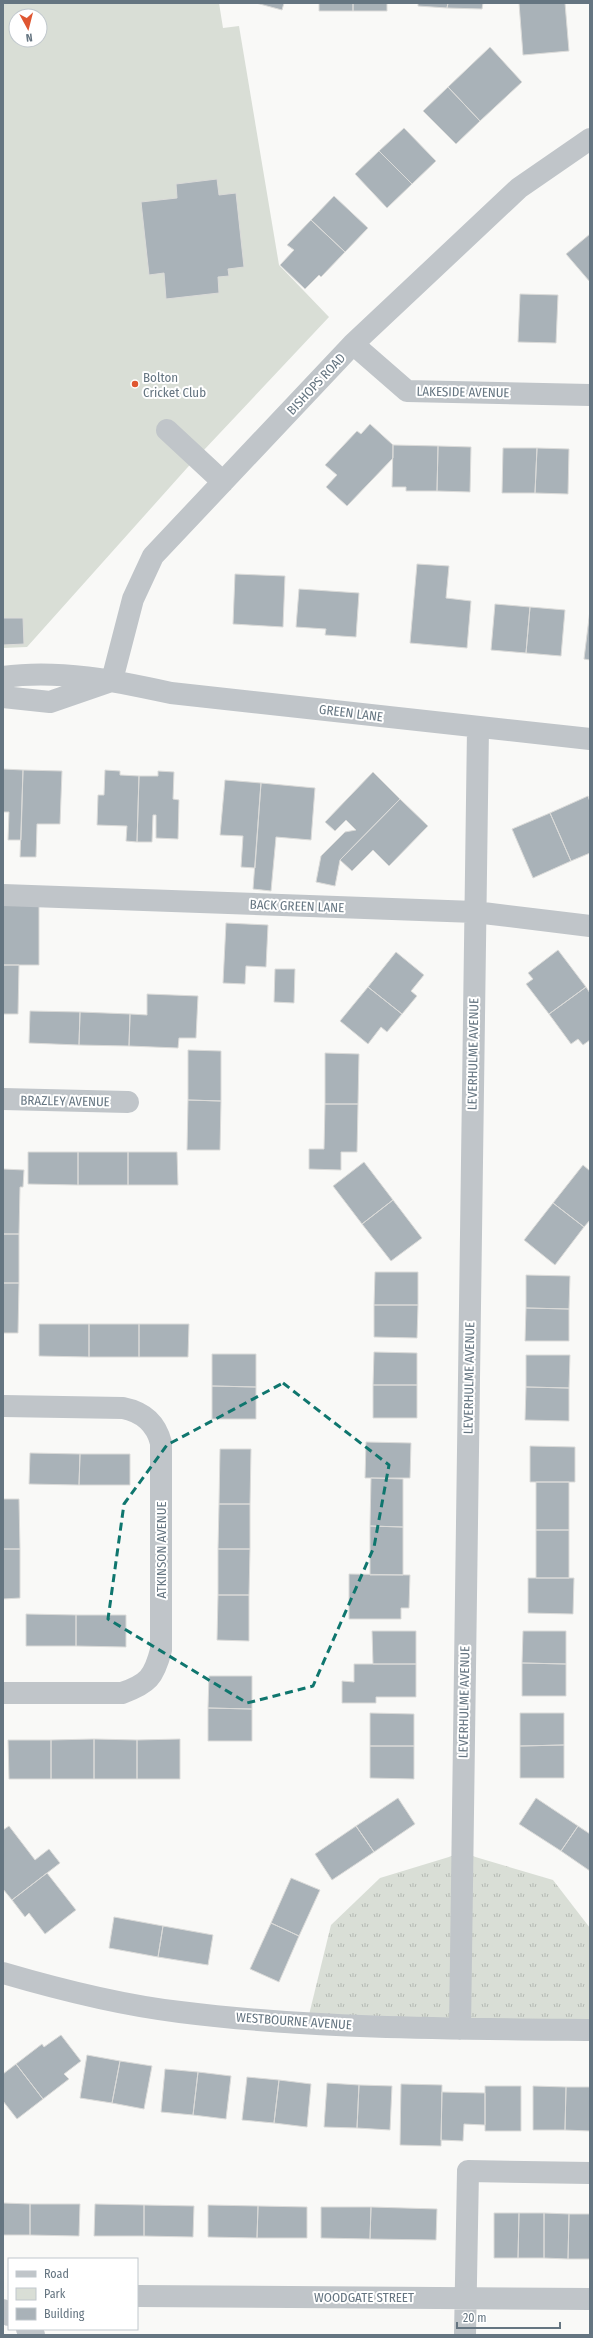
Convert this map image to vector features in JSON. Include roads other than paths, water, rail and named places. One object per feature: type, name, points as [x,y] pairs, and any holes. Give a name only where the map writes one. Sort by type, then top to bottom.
[{"type":"street","name":"BISHOPS ROAD","points":[[112,680],[133,599],[153,556],[192,512],[223,482],[353,344],[519,188],[590,139]]},
{"type":"street","name":"LAKESIDE AVENUE","points":[[353,344],[407,391],[590,395]]},
{"type":"street","points":[[168,430],[223,482]]},
{"type":"street","name":"GREEN LANE","points":[[3,677],[30,673],[112,680],[171,693],[478,728],[590,739]]},
{"type":"street","points":[[3,697],[50,702],[112,680]]},
{"type":"street","name":"LEVERHULME AVENUE","points":[[460,2029],[478,728]]},
{"type":"street","name":"BACK GREEN LANE","points":[[3,895],[475,912],[590,926]]},
{"type":"street","name":"BRAZLEY AVENUE","points":[[3,1100],[128,1102]]},
{"type":"street","name":"ATKINSON AVENUE","points":[[3,1406],[124,1408],[135,1410],[158,1430],[161,1443],[161,1642],[157,1665],[151,1679],[138,1687],[122,1693],[3,1693]]},
{"type":"street","name":"WESTBOURNE AVENUE","points":[[3,1973],[59,1989],[179,2012],[307,2024],[460,2029],[590,2030]]},
{"type":"street","points":[[465,2335],[468,2171],[590,2173]]},
{"type":"street","name":"WOODGATE STREET","points":[[138,2296],[590,2299]]},
{"type":"place","name":"Bolton Cricket Club","points":[[135,384]]}]
